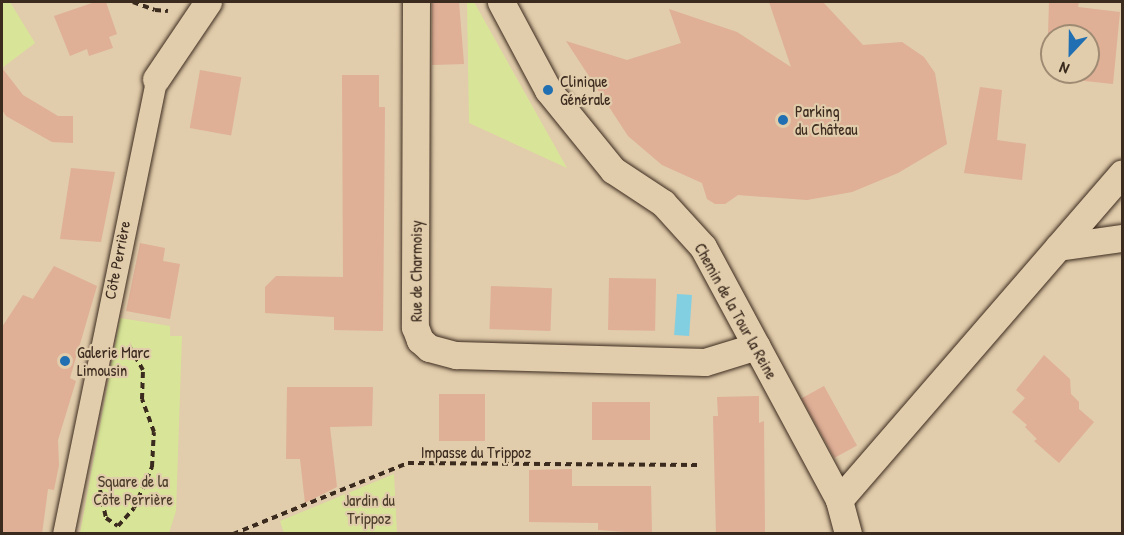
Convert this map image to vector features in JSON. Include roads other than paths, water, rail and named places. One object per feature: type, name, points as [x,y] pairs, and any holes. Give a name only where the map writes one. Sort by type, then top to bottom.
[{"type":"street","name":"Côte Perrière","points":[[63,534],[156,79],[208,2]]},
{"type":"street","name":"Rue de Charmoisy","points":[[416,2],[415,327],[420,340],[429,348],[456,356],[705,362],[757,346]]},
{"type":"street","name":"Chemin de la Tour la Reine","points":[[501,2],[548,90],[606,161],[663,203],[703,247],[839,500],[848,534]]},
{"type":"street","points":[[839,500],[1122,173]]},
{"type":"street","points":[[1058,247],[1122,238]]},
{"type":"water","points":[[677,294],[692,295],[689,336],[674,335]]},
{"type":"place","name":"Clinique Générale","points":[[548,90]]},
{"type":"place","name":"Parking du Château","points":[[783,120]]},
{"type":"place","name":"Galerie Marc Limousin","points":[[65,361]]},
{"type":"park label","name":"Square de la Côte Perrière","points":[[133,490]]},
{"type":"park label","name":"Jardin du Trippoz","points":[[369,509]]}]
